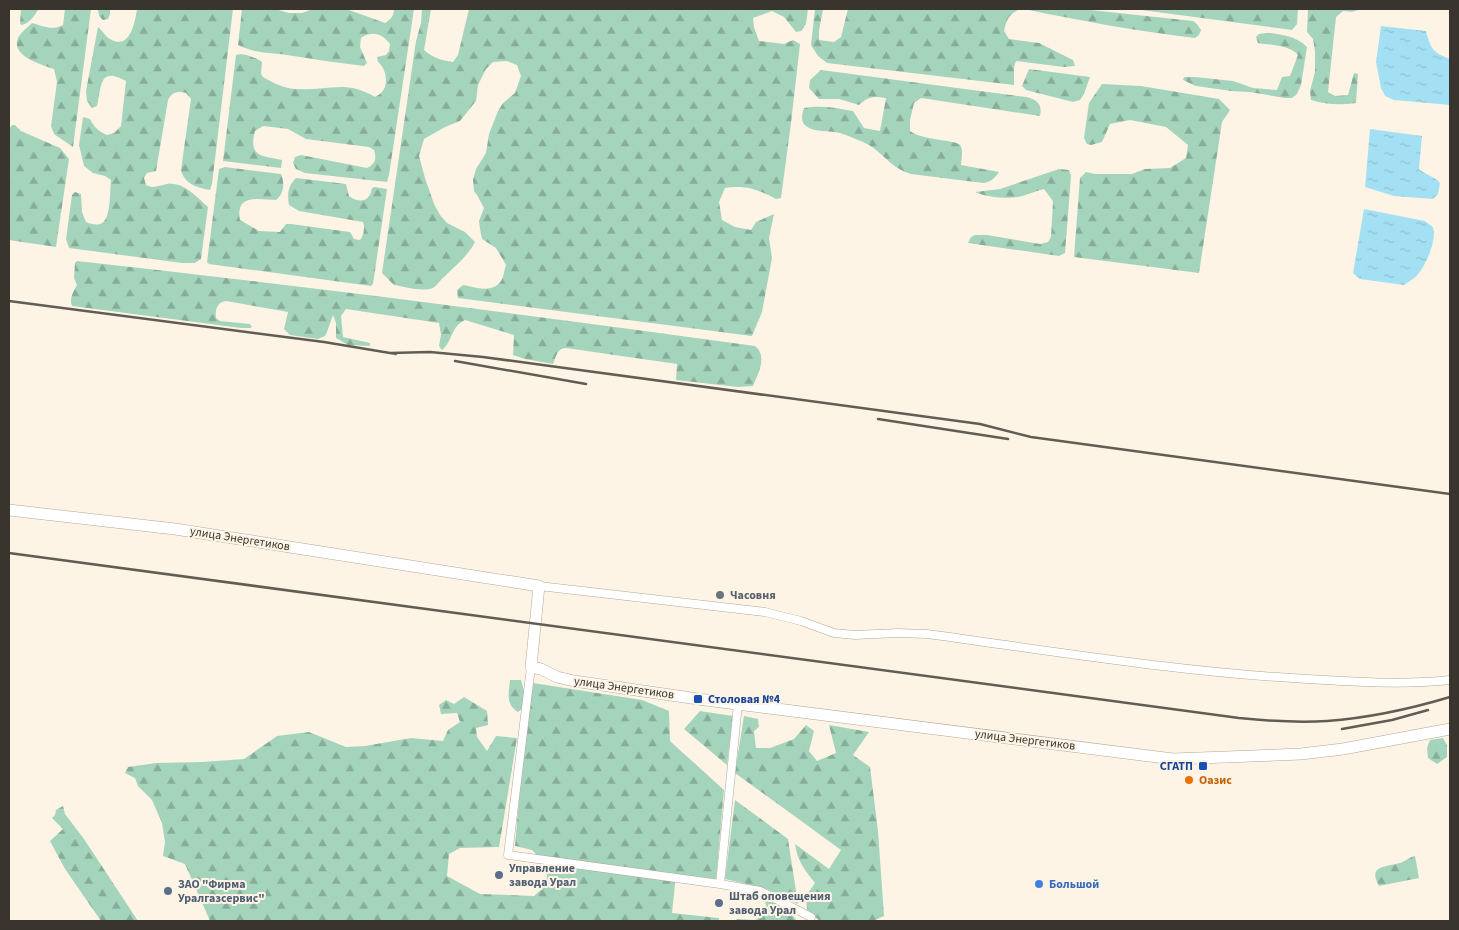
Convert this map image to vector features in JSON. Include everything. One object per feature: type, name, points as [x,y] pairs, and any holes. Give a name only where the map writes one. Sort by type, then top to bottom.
[{"type":"street","name":"улица Энергетиков","points":[[9,510],[175,529],[539,586]]},
{"type":"street","points":[[811,917],[760,891],[508,856],[539,586],[765,612],[801,621],[834,633],[855,635],[927,634],[1182,669],[1393,684],[1450,680]]},
{"type":"street","name":"улица Энергетиков","points":[[531,667],[574,681],[738,704],[1173,759],[1309,753],[1342,749],[1450,729]]},
{"type":"street","points":[[720,884],[738,704]]},
{"type":"green space","points":[[21,9],[39,9],[29,21],[21,25]]},
{"type":"green space","points":[[65,9],[91,9],[73,147],[54,134],[51,126],[57,82],[54,69],[28,59],[19,50],[17,44],[19,36],[32,23],[51,28],[63,25]]},
{"type":"green space","points":[[98,9],[110,9],[108,19],[103,20],[99,16]]},
{"type":"green space","points":[[137,9],[233,9],[210,190],[188,182],[181,170],[191,99],[183,92],[173,94],[168,100],[156,171],[147,173],[144,178],[146,185],[151,187],[173,184],[184,187],[208,207],[201,259],[195,263],[182,263],[69,248],[66,239],[72,195],[75,192],[81,194],[82,212],[86,222],[100,224],[107,216],[110,203],[111,180],[105,176],[93,173],[84,166],[79,145],[83,117],[90,119],[101,132],[107,135],[114,133],[121,126],[126,81],[117,77],[106,77],[101,85],[97,106],[92,108],[87,101],[86,91],[98,27],[110,39],[117,42],[122,41],[127,38],[133,27]]},
{"type":"green space","points":[[242,9],[275,9],[289,13],[302,13],[313,9],[339,9],[349,10],[385,23],[392,17],[394,9],[414,9],[387,182],[305,173],[296,169],[293,163],[295,157],[301,155],[367,168],[375,161],[375,153],[369,147],[306,139],[288,129],[263,126],[255,131],[253,140],[253,146],[258,154],[282,160],[281,168],[223,161],[236,55],[246,55],[260,60],[262,62],[261,74],[263,77],[288,88],[353,88],[375,97],[382,92],[386,81],[385,72],[377,57],[386,55],[390,44],[377,34],[369,34],[361,38],[360,47],[367,63],[364,66],[257,51],[238,45]]},
{"type":"green space","points":[[422,9],[431,9],[424,50],[437,58],[453,62],[458,55],[469,9],[808,9],[806,24],[801,31],[796,32],[784,17],[772,11],[753,18],[759,41],[784,44],[793,40],[800,44],[781,198],[776,199],[751,189],[732,187],[725,188],[719,202],[722,220],[735,227],[751,230],[756,222],[774,214],[769,238],[772,258],[762,312],[752,336],[458,298],[457,290],[463,285],[488,289],[497,285],[502,279],[506,265],[496,248],[482,239],[479,221],[484,208],[474,191],[473,180],[476,169],[486,153],[489,134],[498,111],[503,103],[515,93],[521,76],[517,65],[507,61],[493,62],[486,69],[478,85],[476,101],[460,121],[424,139],[419,156],[434,204],[440,215],[447,223],[465,232],[475,242],[465,257],[433,288],[419,289],[394,285],[382,273]]},
{"type":"green space","points":[[815,9],[823,9],[819,40],[834,42],[841,37],[848,9],[1020,9],[1010,15],[1006,23],[1004,31],[1009,39],[1039,43],[1073,60],[1075,66],[1064,67],[1016,61],[1014,85],[827,63],[818,56],[811,45]]},
{"type":"green space","points":[[1024,9],[1081,9],[1193,21],[1201,30],[1195,38],[1067,18]]},
{"type":"green space","points":[[1134,9],[1298,9],[1297,24],[1292,30]]},
{"type":"green space","points":[[1308,9],[1362,9],[1352,12],[1343,11],[1336,17],[1328,92],[1335,96],[1348,95],[1354,73],[1358,74],[1356,103],[1334,104],[1311,100],[1310,91],[1315,72],[1315,51],[1313,39],[1307,32]]},
{"type":"green space","points":[[1266,33],[1293,38],[1307,47],[1301,85],[1297,94],[1292,98],[1196,86],[1183,80],[1184,77],[1195,77],[1233,81],[1253,88],[1277,90],[1282,77],[1290,76],[1298,55],[1285,47],[1258,43],[1256,37],[1259,34]]},
{"type":"green space","points":[[1029,69],[1090,77],[1080,100],[1073,102],[1026,90],[1022,86]]},
{"type":"green space","points":[[821,70],[1026,97],[1033,99],[1040,105],[1041,112],[1040,116],[921,98],[914,103],[910,120],[910,131],[922,136],[960,145],[962,152],[961,165],[999,172],[988,182],[983,183],[911,174],[893,165],[866,143],[840,133],[814,130],[804,124],[802,118],[804,108],[828,107],[853,111],[864,128],[880,131],[886,98],[871,97],[859,105],[839,99],[819,99],[809,88],[810,80]]},
{"type":"green space","points":[[1102,84],[1141,86],[1219,99],[1230,110],[1222,122],[1199,273],[1074,257],[1080,178],[1086,172],[1095,174],[1132,174],[1145,169],[1170,168],[1186,158],[1188,145],[1166,127],[1130,120],[1110,124],[1102,142],[1091,145],[1087,144],[1084,138],[1089,103]]},
{"type":"green space","points":[[12,125],[15,125],[21,131],[60,148],[69,159],[56,247],[9,240],[9,129]]},
{"type":"green space","points":[[225,167],[281,174],[283,188],[281,195],[276,200],[250,200],[242,204],[240,208],[240,220],[259,231],[280,232],[286,224],[291,224],[350,232],[354,239],[360,240],[364,231],[363,222],[299,211],[289,205],[288,194],[291,184],[296,178],[346,184],[349,196],[359,200],[367,198],[372,188],[387,189],[373,284],[371,286],[209,264],[207,262],[219,169]]},
{"type":"green space","points":[[1059,169],[1069,170],[1071,176],[1065,253],[1059,256],[968,243],[971,237],[975,235],[987,235],[1040,244],[1048,242],[1051,237],[1053,201],[1044,189],[1013,198],[1002,198],[975,192],[1000,189]]},
{"type":"green space","points":[[77,261],[417,301],[755,346],[761,355],[761,365],[753,386],[738,387],[676,380],[677,364],[566,348],[559,351],[553,364],[525,359],[513,355],[514,335],[465,320],[457,326],[442,350],[439,346],[441,335],[439,323],[346,309],[341,316],[343,337],[370,343],[370,346],[348,345],[336,338],[336,323],[333,315],[325,336],[318,339],[290,335],[284,329],[288,312],[226,301],[220,303],[217,307],[216,318],[220,321],[250,324],[252,327],[241,328],[72,306],[71,298],[77,285],[74,278],[75,263]]},
{"type":"green space","points":[[510,680],[521,680],[524,691],[523,708],[518,712],[509,702]]},
{"type":"green space","points":[[533,683],[642,700],[669,711],[670,741],[724,790],[716,879],[676,875],[672,913],[719,918],[719,921],[210,921],[185,864],[163,856],[165,842],[162,823],[152,800],[138,786],[135,778],[125,773],[128,767],[156,763],[244,759],[277,736],[309,732],[346,747],[365,746],[411,738],[443,741],[448,730],[460,722],[457,713],[441,714],[439,705],[446,700],[454,704],[464,697],[487,711],[488,725],[476,728],[477,737],[487,751],[496,736],[517,738],[499,847],[460,848],[449,854],[447,876],[480,894],[534,896],[546,885],[548,867],[532,850],[515,846]]},
{"type":"green space","points":[[700,711],[733,716],[727,765],[684,729]]},
{"type":"green space","points":[[744,716],[758,719],[759,727],[754,731],[756,748],[770,748],[794,739],[806,725],[814,731],[809,751],[817,761],[836,753],[829,725],[869,732],[853,755],[870,767],[878,831],[884,916],[873,921],[820,921],[807,910],[806,896],[815,883],[802,865],[795,844],[829,869],[841,850],[735,773]]},
{"type":"green space","points":[[1443,738],[1447,745],[1447,757],[1437,764],[1428,758],[1427,748],[1430,740]]},
{"type":"green space","points":[[735,800],[788,839],[798,904],[764,888],[725,879]]},
{"type":"green space","points":[[63,806],[65,814],[84,839],[138,921],[101,921],[65,869],[50,841],[63,829],[52,818],[56,810]]},
{"type":"green space","points":[[1415,856],[1419,878],[1379,886],[1375,874],[1380,868],[1400,863]]},
{"type":"green space","points":[[765,900],[786,907],[797,921],[736,921],[737,919],[755,920],[767,913]]},
{"type":"water","points":[[1381,26],[1426,31],[1433,49],[1450,59],[1450,105],[1394,100],[1385,96],[1381,88],[1376,62]]},
{"type":"water","points":[[1370,129],[1422,136],[1419,169],[1440,183],[1438,194],[1433,199],[1394,196],[1365,187]]},
{"type":"water","points":[[1364,209],[1425,221],[1432,226],[1434,237],[1427,259],[1416,276],[1404,285],[1360,279],[1353,273]]},
{"type":"railway","points":[[9,301],[324,342],[396,354]]},
{"type":"railway","points":[[390,353],[430,352],[483,357],[980,424],[1031,437],[1450,494]]},
{"type":"railway","points":[[455,361],[586,384]]},
{"type":"railway","points":[[878,419],[1008,439]]},
{"type":"railway","points":[[9,553],[1239,718],[1294,722],[1342,720],[1389,712],[1450,697]]},
{"type":"railway","points":[[1342,729],[1392,720],[1428,710]]},
{"type":"place","name":"Часовня","points":[[720,595]]},
{"type":"place","name":"Столовая №4","points":[[698,699]]},
{"type":"place","name":"СГАТП","points":[[1203,766]]},
{"type":"place","name":"Оазис","points":[[1189,780]]},
{"type":"place","name":"Управление завода Урал","points":[[499,875]]},
{"type":"place","name":"Большой","points":[[1039,884]]},
{"type":"place","name":"ЗАО \"Фирма Уралгазсервис\"","points":[[168,891]]},
{"type":"place","name":"Штаб оповещения завода Урал","points":[[719,903]]}]
